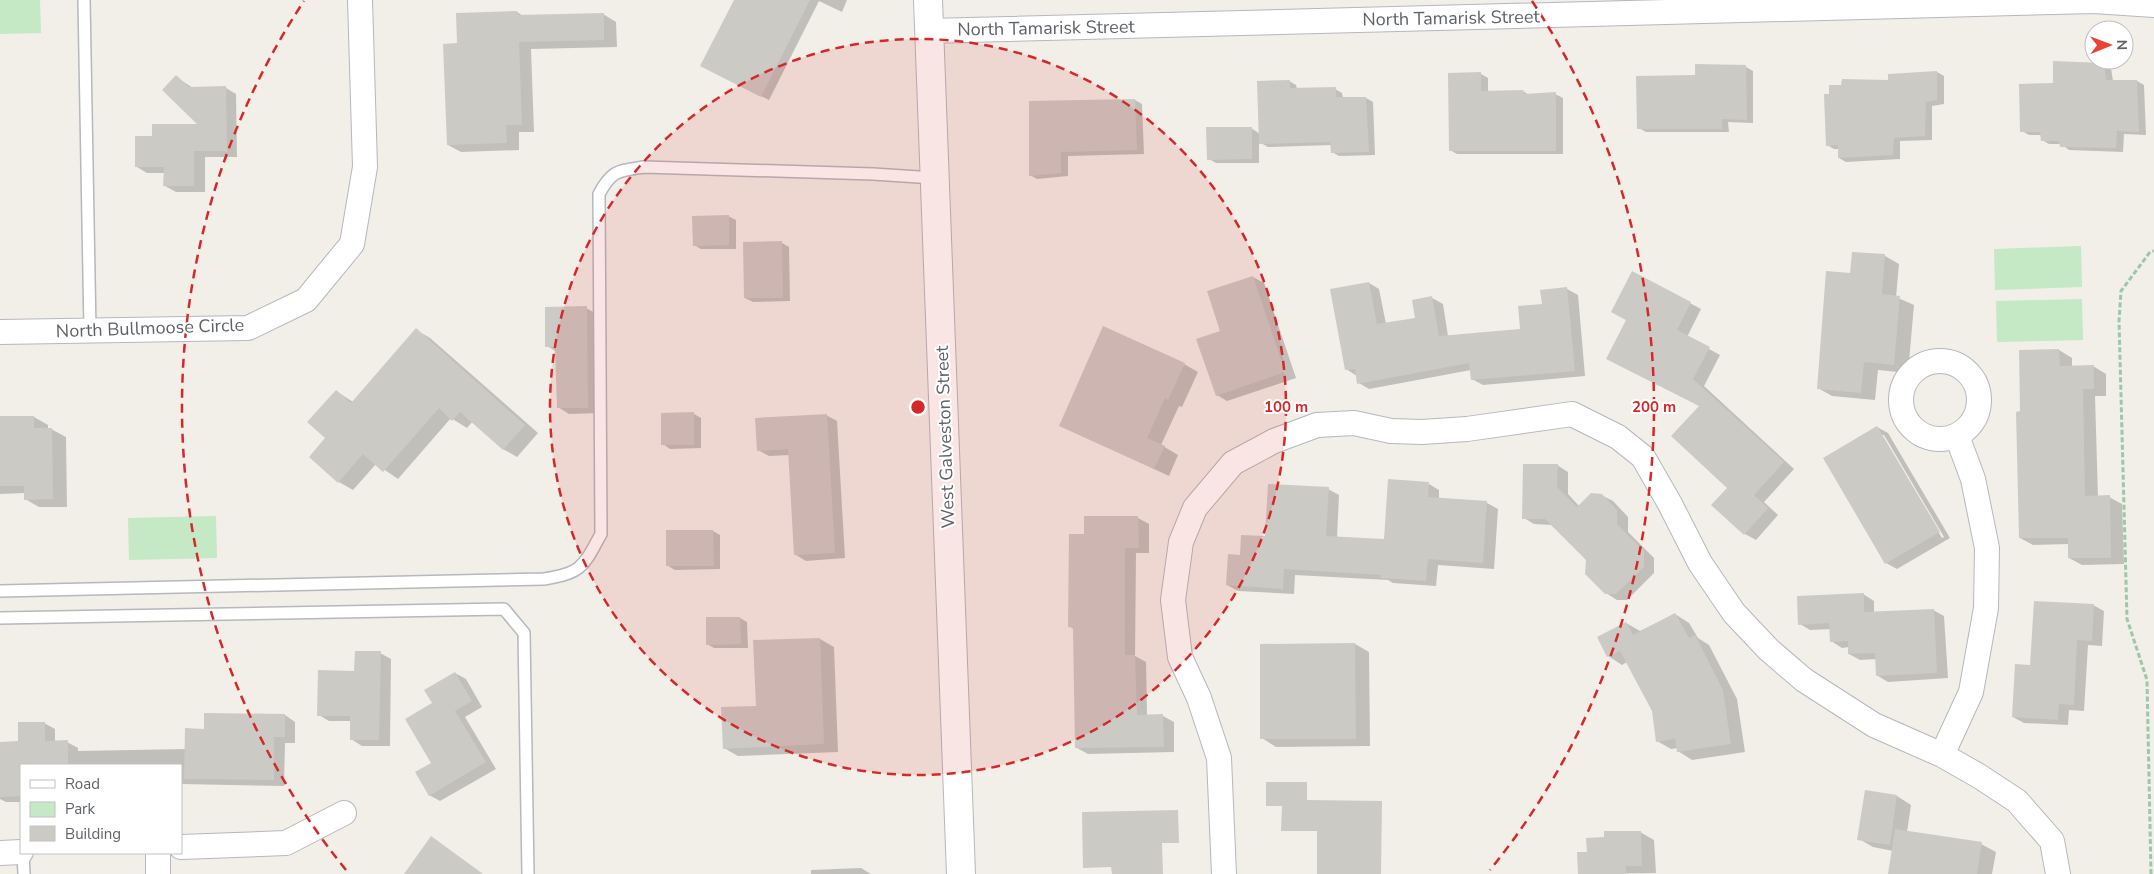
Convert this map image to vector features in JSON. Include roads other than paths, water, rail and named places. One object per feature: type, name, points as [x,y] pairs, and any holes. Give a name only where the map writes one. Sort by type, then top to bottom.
[{"type":"street","name":"North Bullmoose Circle","points":[[0,332],[248,328],[306,300],[352,244],[365,167],[360,0]]},
{"type":"street","name":"West Galveston Street","points":[[928,0],[961,874]]},
{"type":"street","name":"North Tamarisk Street","points":[[929,31],[2094,1],[2154,5]]},
{"type":"street","points":[[1224,874],[1219,758],[1199,698],[1180,657],[1173,600],[1181,542],[1195,508],[1233,463],[1274,441],[1317,425],[1354,423],[1391,431],[1422,432],[1476,428],[1572,414],[1618,437],[1643,457],[1670,504],[1700,564],[1734,613],[1769,650],[1804,680],[1874,725],[1942,755],[2017,801],[2052,841],[2058,874]]},
{"type":"street","points":[[1942,755],[1971,692],[1986,608],[1987,548],[1973,479],[1957,436]]},
{"type":"street","points":[[182,847],[286,843],[344,813]]},
{"type":"street","points":[[0,853],[20,852]]},
{"type":"street","points":[[158,854],[158,874]]},
{"type":"lane","points":[[84,0],[90,331]]},
{"type":"lane","points":[[0,591],[544,579],[566,576],[580,569],[601,534],[599,194],[608,177],[624,170],[644,167],[863,173],[934,178]]},
{"type":"lane","points":[[0,618],[504,609],[524,633],[528,874]]},
{"type":"lane","points":[[22,854],[24,874]]}]
